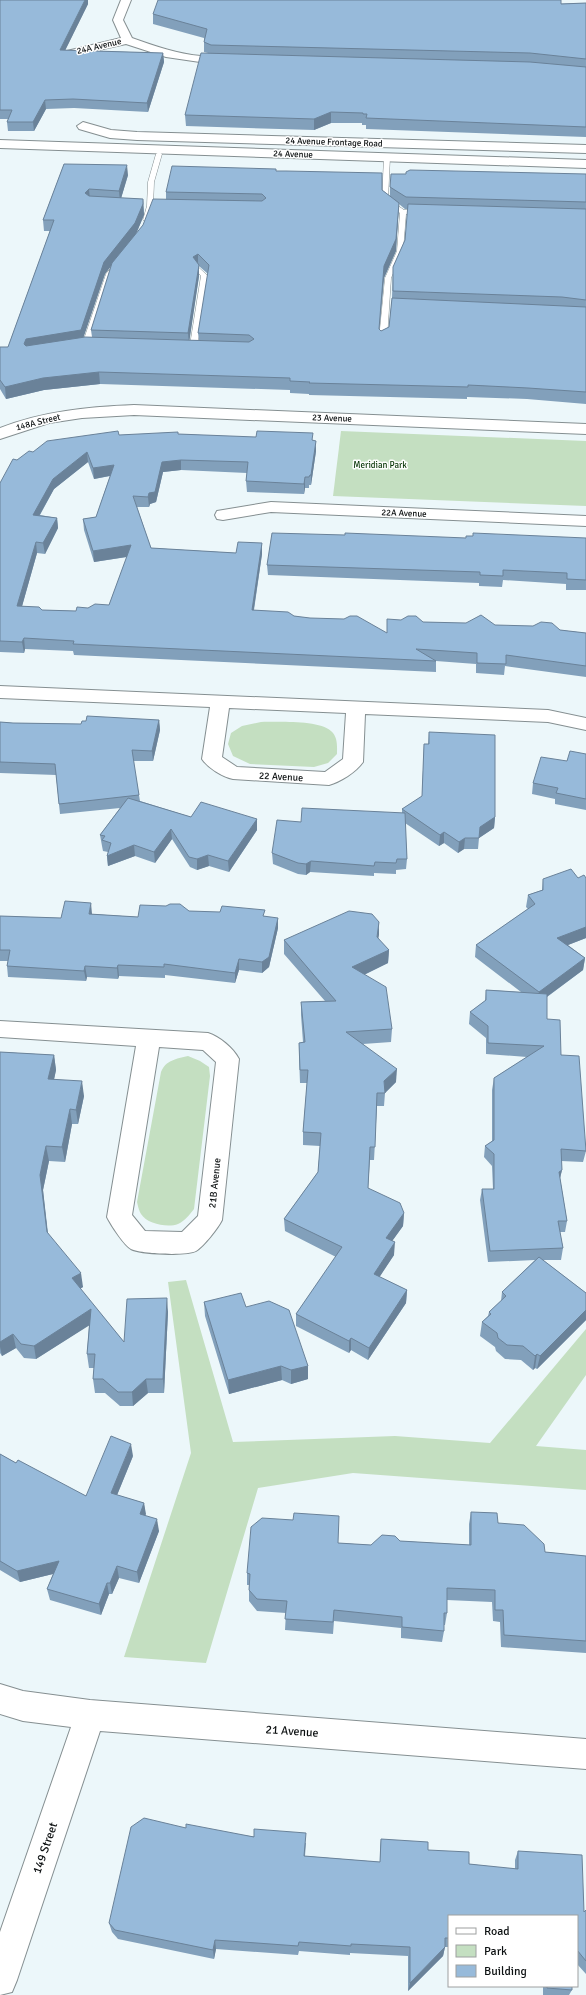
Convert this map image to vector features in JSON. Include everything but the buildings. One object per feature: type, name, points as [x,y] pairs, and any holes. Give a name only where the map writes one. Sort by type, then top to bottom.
[{"type":"street","name":"24A Avenue","points":[[126,0],[118,20],[128,40]]},
{"type":"street","name":"24A Avenue","points":[[71,53],[128,40],[166,54],[200,59],[238,60]]},
{"type":"street","name":"24 Avenue Frontage Road","points":[[83,126],[110,134],[137,136],[586,149]]},
{"type":"street","name":"24 Avenue","points":[[0,144],[586,170]]},
{"type":"street","name":"24 Avenue","points":[[0,151],[586,164]]},
{"type":"street","name":"23 Avenue","points":[[78,413],[134,410],[586,429]]},
{"type":"street","name":"148A Street","points":[[0,434],[19,425],[78,413]]},
{"type":"street","name":"22A Avenue","points":[[223,515],[271,507],[586,521]]},
{"type":"street","points":[[0,692],[356,709],[548,716],[586,724]]},
{"type":"street","name":"22 Avenue","points":[[220,702],[212,759],[233,773],[329,779],[353,762],[356,709]]},
{"type":"street","name":"21B Avenue","points":[[0,1029],[149,1038],[208,1042],[228,1059],[210,1220],[188,1243],[139,1241],[119,1217],[149,1038]]},
{"type":"street","name":"21 Avenue","points":[[0,1698],[23,1706],[90,1716],[586,1754]]},
{"type":"street","name":"149 Street","points":[[0,1980],[90,1716]]},
{"type":"lane","points":[[143,228],[151,182],[159,154]]},
{"type":"lane","points":[[387,160],[385,200],[403,212],[427,212]]},
{"type":"lane","points":[[146,206],[158,206]]},
{"type":"lane","points":[[383,339],[387,306],[388,278],[400,252],[403,212]]},
{"type":"lane","points":[[86,346],[109,274],[122,257]]},
{"type":"lane","points":[[178,347],[196,348],[205,276],[198,269]]},
{"type":"lane","points":[[387,306],[395,307]]},
{"type":"green space","name":"Meridian Park","points":[[341,431],[586,441],[586,506],[333,496]]},
{"type":"green space","points":[[261,722],[298,722],[325,727],[335,736],[337,742],[337,754],[328,763],[314,767],[250,764],[233,756],[228,744],[231,733],[242,726]]},
{"type":"green space","points":[[188,1056],[209,1067],[210,1076],[194,1209],[181,1223],[169,1226],[153,1223],[144,1217],[141,1214],[137,1202],[161,1072],[169,1062]]},
{"type":"green space","points":[[186,1280],[233,1442],[395,1436],[490,1443],[586,1329],[586,1375],[536,1446],[586,1450],[586,1490],[353,1473],[258,1488],[206,1663],[124,1657],[191,1453],[168,1282]]}]
